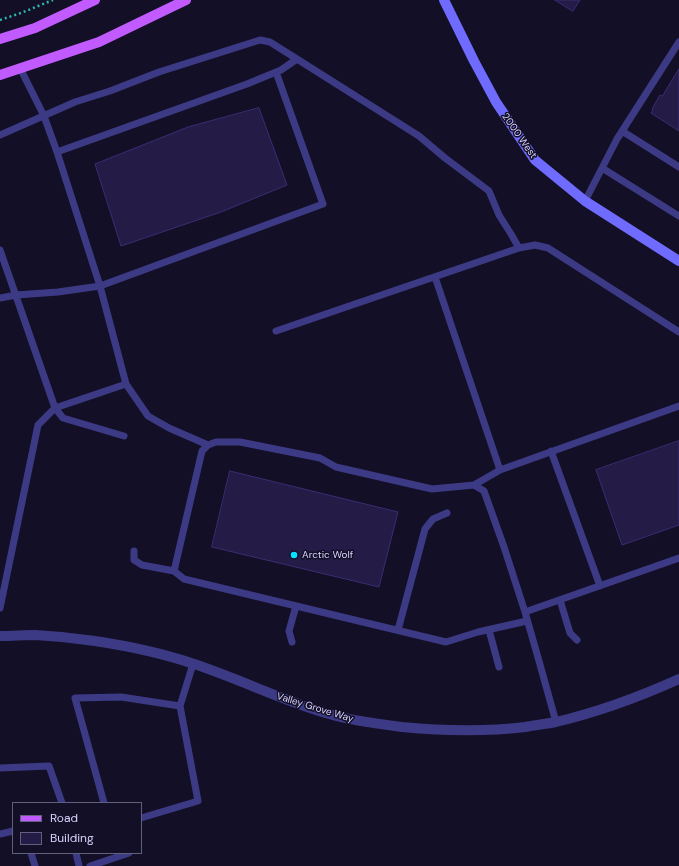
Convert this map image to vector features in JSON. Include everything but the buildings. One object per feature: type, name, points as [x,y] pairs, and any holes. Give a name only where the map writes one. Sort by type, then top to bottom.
[{"type":"main road","points":[[0,39],[35,28],[95,0]]},
{"type":"main road","points":[[0,75],[99,42],[186,0]]},
{"type":"street","name":"2000 West","points":[[444,0],[496,102],[535,160],[585,202],[679,261]]},
{"type":"street","name":"Valley Grove Way","points":[[0,636],[36,635],[73,638],[150,651],[229,676],[294,703],[330,714],[358,721],[431,730],[470,731],[508,729],[556,722],[599,710],[647,693],[679,679]]},
{"type":"lane","points":[[0,135],[75,102],[110,91],[159,72],[260,40],[270,42],[419,136],[445,158],[489,191],[499,215],[519,248]]},
{"type":"lane","points":[[585,202],[622,131],[679,42]]},
{"type":"lane","points":[[57,152],[247,84],[281,70],[297,59]]},
{"type":"lane","points":[[20,68],[44,116],[57,152],[100,286],[126,384],[148,416],[168,428],[208,445]]},
{"type":"lane","points":[[0,298],[100,286],[323,204],[276,72]]},
{"type":"lane","points":[[622,131],[679,167]]},
{"type":"lane","points":[[602,168],[679,216]]},
{"type":"lane","points":[[276,331],[519,248],[535,245],[548,248],[679,332]]},
{"type":"lane","points":[[0,250],[55,408],[63,418],[124,436]]},
{"type":"lane","points":[[435,277],[500,470]]},
{"type":"lane","points":[[0,608],[1,595],[38,425],[55,408],[126,384]]},
{"type":"lane","points":[[174,571],[202,452],[208,445],[216,442],[240,442],[320,458],[336,467],[432,489],[474,485],[500,470],[679,406]]},
{"type":"lane","points":[[551,451],[600,586]]},
{"type":"lane","points":[[474,485],[484,491],[504,547],[540,661],[556,722]]},
{"type":"lane","points":[[398,630],[425,528],[434,519],[447,513]]},
{"type":"lane","points":[[134,551],[134,560],[142,565],[174,571],[184,579],[446,642],[528,621]]},
{"type":"lane","points":[[525,612],[679,558]]},
{"type":"lane","points":[[560,600],[570,633],[577,640]]},
{"type":"lane","points":[[292,642],[289,631],[296,606]]},
{"type":"lane","points":[[490,630],[499,667]]},
{"type":"lane","points":[[142,818],[198,801],[180,706],[194,664]]},
{"type":"lane","points":[[104,802],[75,698],[121,697],[180,706]]},
{"type":"lane","points":[[0,768],[50,766],[62,802]]},
{"type":"lane","points":[[0,834],[12,831]]},
{"type":"lane","points":[[31,854],[35,866]]},
{"type":"lane","points":[[76,854],[79,866]]},
{"type":"lane","points":[[90,866],[126,854]]},
{"type":"path","points":[[0,20],[53,0]]},
{"type":"place","name":"Arctic Wolf","points":[[294,555]]}]
